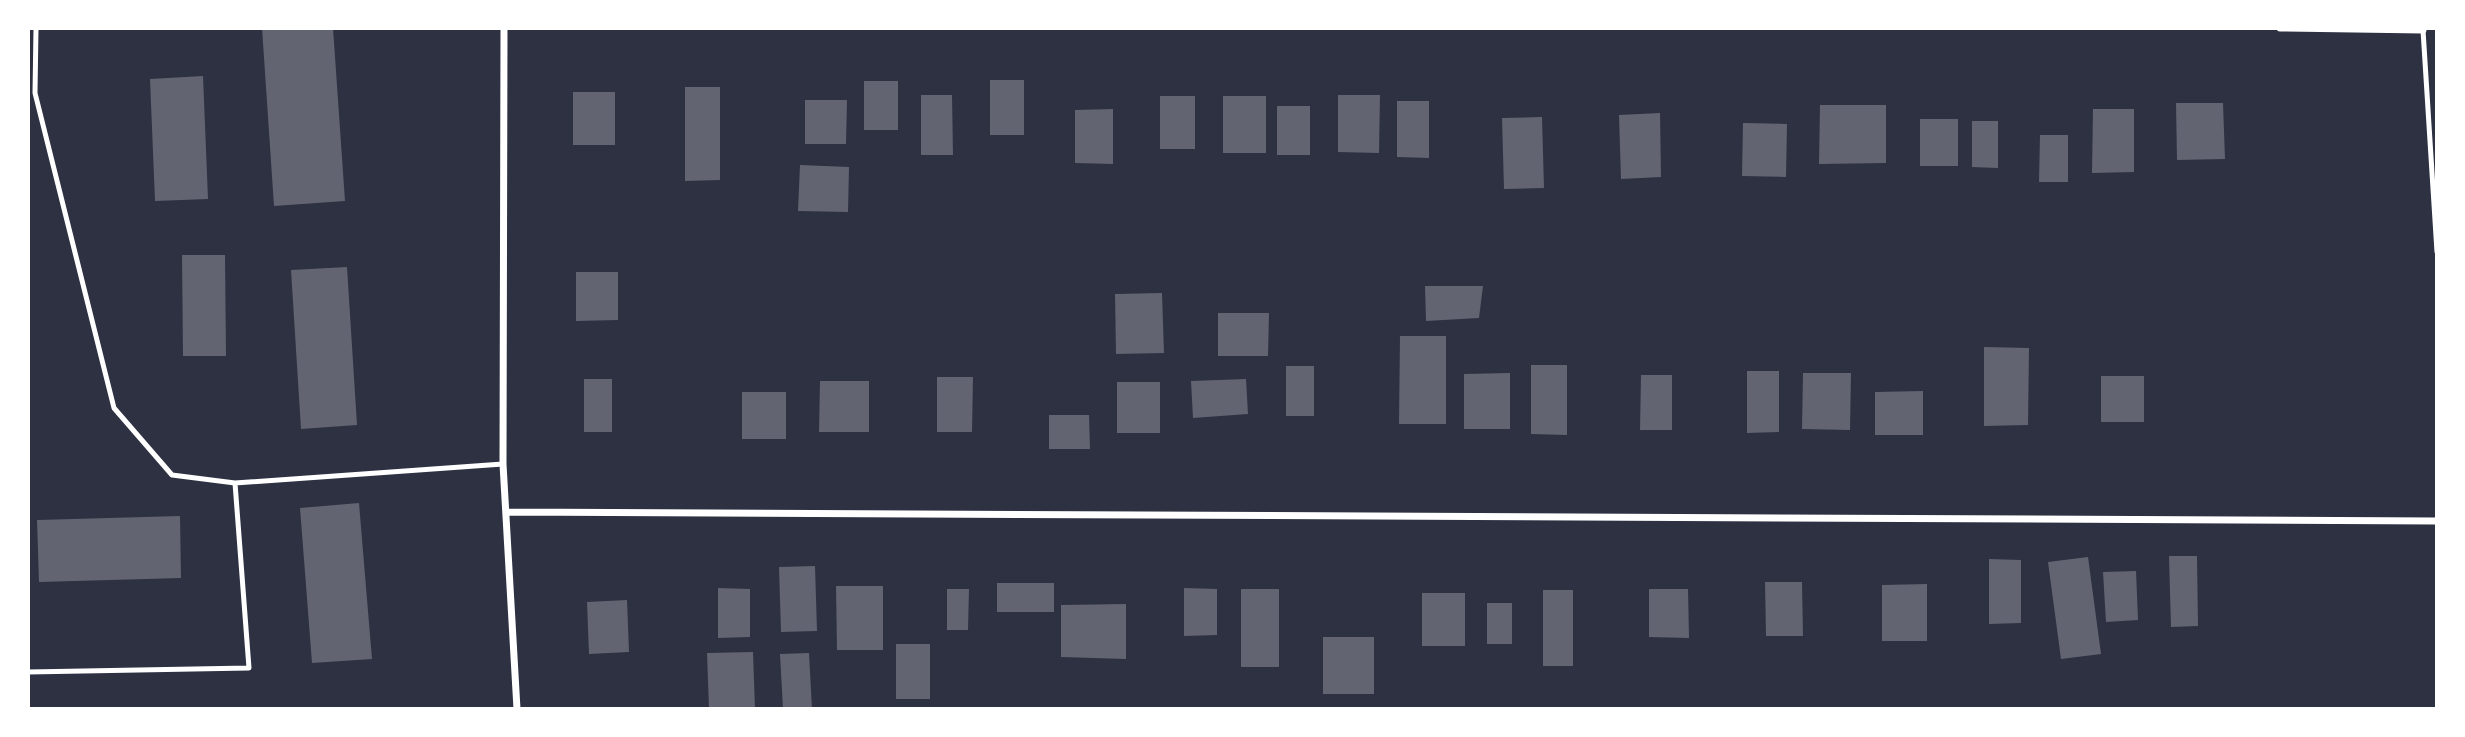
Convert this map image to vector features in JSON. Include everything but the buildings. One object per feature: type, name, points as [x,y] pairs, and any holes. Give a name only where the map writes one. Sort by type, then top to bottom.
[{"type":"street","points":[[504,28],[503,464],[517,709]]},
{"type":"street","points":[[2280,28],[2423,30]]},
{"type":"street","points":[[506,512],[2437,522]]},
{"type":"lane","points":[[36,28],[35,93],[114,408],[172,475],[234,483],[503,464]]},
{"type":"lane","points":[[2423,30],[2437,252]]},
{"type":"lane","points":[[28,672],[249,668],[234,483]]}]
